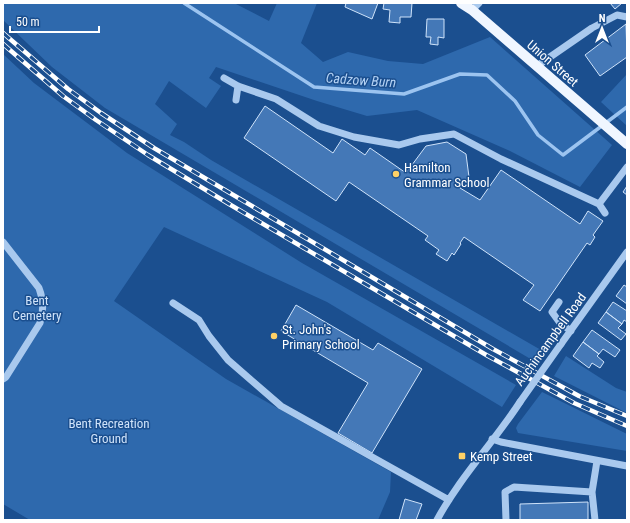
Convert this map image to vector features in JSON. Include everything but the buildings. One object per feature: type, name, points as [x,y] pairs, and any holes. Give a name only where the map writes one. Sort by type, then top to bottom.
[{"type":"main road","name":"Union Street","points":[[461,3],[475,7],[537,66],[624,141]]},
{"type":"street","points":[[537,66],[592,28],[617,15],[627,17]]},
{"type":"street","points":[[224,78],[238,86],[276,99],[319,126],[354,137],[400,145],[420,139],[454,134],[501,159],[599,204],[604,213]]},
{"type":"street","points":[[236,100],[238,86]]},
{"type":"street","points":[[599,204],[627,167]]},
{"type":"street","points":[[3,242],[40,288],[44,307],[40,323],[6,377],[3,379]]},
{"type":"street","name":"Auchincampbell Road","points":[[437,520],[472,466],[520,402],[627,252]]},
{"type":"street","points":[[559,302],[552,312],[560,323],[570,330]]},
{"type":"street","points":[[173,303],[199,320],[209,336],[228,360],[281,406],[449,500]]},
{"type":"street","points":[[492,439],[627,466]]},
{"type":"street","points":[[595,520],[592,492],[597,461]]},
{"type":"street","points":[[506,520],[504,492],[514,487],[592,492]]},
{"type":"green space","points":[[3,3],[234,3],[269,21],[277,3],[317,3],[301,43],[323,62],[348,52],[388,61],[423,64],[490,37],[612,145],[580,187],[510,151],[417,110],[367,116],[216,67],[209,78],[221,86],[206,108],[169,81],[155,104],[177,124],[170,135],[541,350],[534,361],[105,108],[52,67],[3,20]]},
{"type":"green space","points":[[3,54],[34,83],[127,153],[302,263],[516,385],[502,407],[327,302],[164,227],[114,301],[226,379],[391,472],[390,492],[378,520],[30,520],[3,504]]},
{"type":"green space","points":[[627,74],[627,126],[601,102]]},
{"type":"green space","points":[[566,356],[616,388],[627,392],[627,413],[554,376]]},
{"type":"green space","points":[[542,392],[627,434],[627,451],[518,433],[516,428],[518,424]]},
{"type":"waterway","name":"Cadzow Burn","points":[[184,3],[314,87],[404,94],[460,74],[487,75],[515,101],[538,135],[563,155],[627,107]]},
{"type":"railway","points":[[3,33],[68,89],[154,148],[493,349],[579,396],[627,416]]},
{"type":"railway","points":[[3,44],[63,96],[148,155],[488,356],[574,403],[627,426]]},
{"type":"place","name":"Hamilton Grammar School","points":[[396,174]]},
{"type":"place","name":"St. John's Primary School","points":[[274,336]]},
{"type":"place","name":"Kemp Street","points":[[462,456]]},
{"type":"park label","name":"Bent Cemetery","points":[[37,308]]},
{"type":"park label","name":"Bent Recreation Ground","points":[[109,430]]}]
